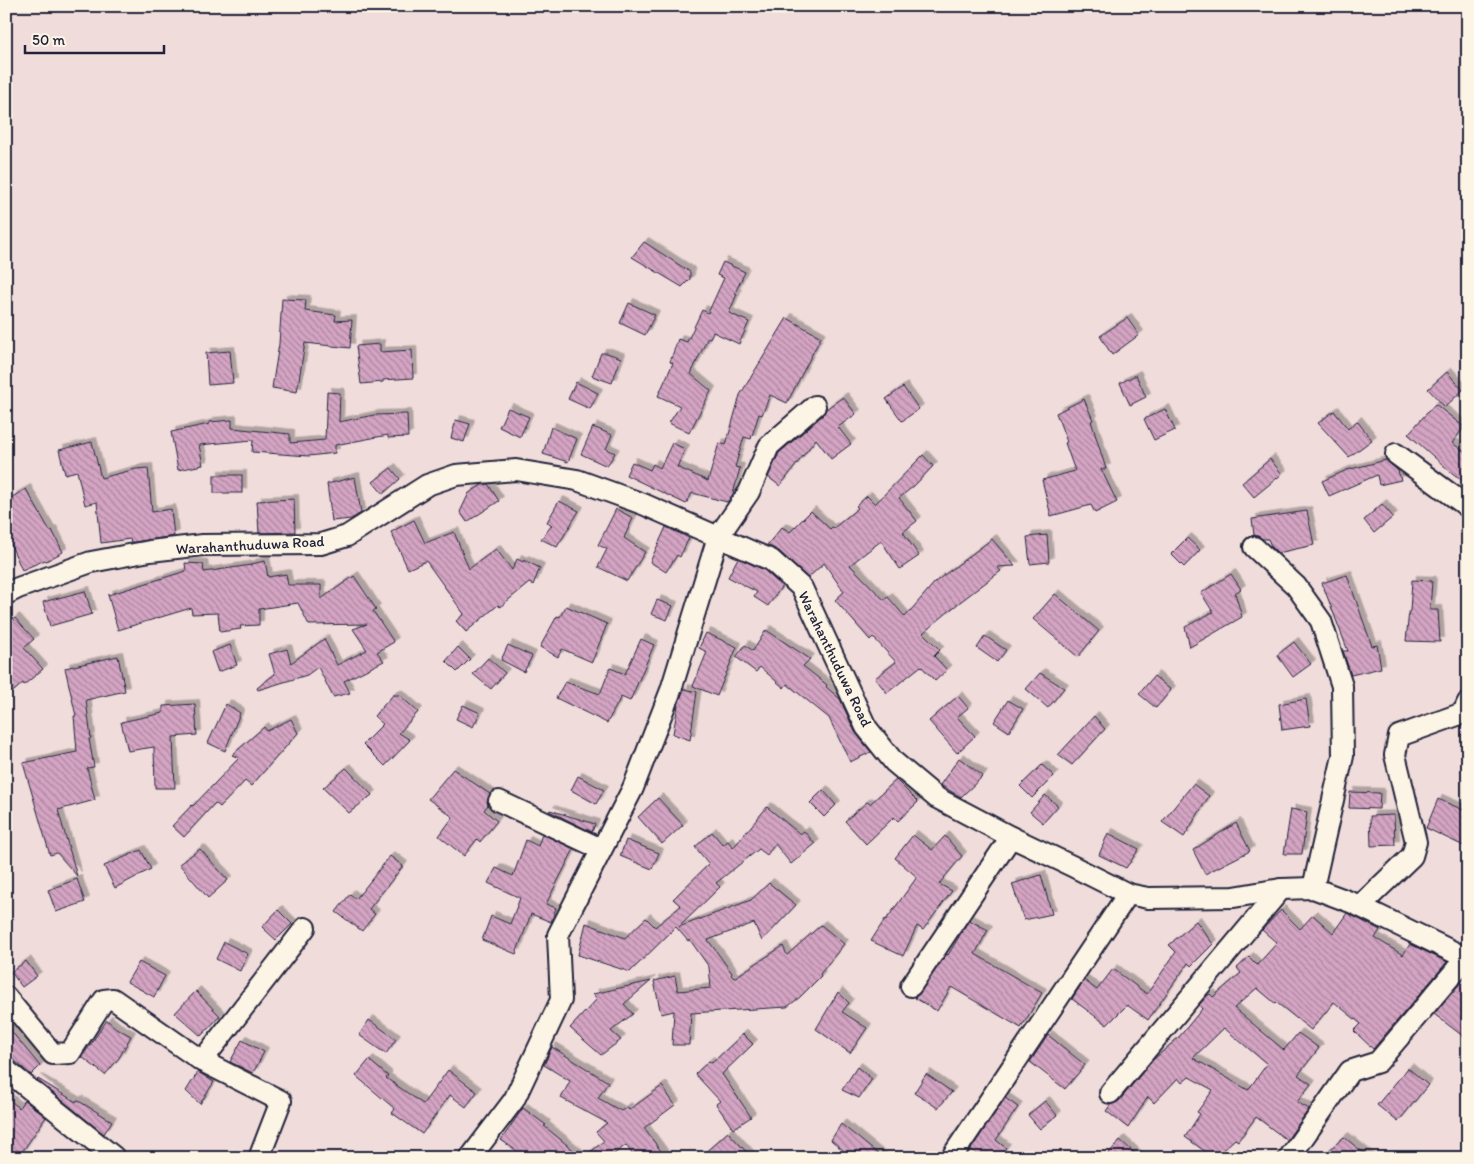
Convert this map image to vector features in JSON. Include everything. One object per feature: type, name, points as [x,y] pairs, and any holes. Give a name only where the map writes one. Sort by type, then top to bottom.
[{"type":"street","points":[[470,1158],[514,1100],[561,1000],[558,935],[633,788],[671,690],[718,538],[749,492],[769,446],[815,406]]},
{"type":"street","points":[[1396,454],[1468,507]]},
{"type":"street","name":"Warahanthuduwa Road","points":[[10,586],[91,562],[150,551],[203,545],[321,544],[347,536],[427,484],[456,475],[516,470],[577,480],[643,504],[772,560],[802,588],[866,727],[894,762],[937,798],[1011,837],[1128,894],[1148,898],[1234,897],[1281,888],[1313,888],[1360,906],[1467,958]]},
{"type":"street","points":[[1254,546],[1296,586],[1321,621],[1342,686],[1343,756],[1313,888]]},
{"type":"street","points":[[1360,906],[1412,856],[1416,842],[1396,755],[1399,736],[1463,713],[1468,702]]},
{"type":"street","points":[[499,801],[601,849]]},
{"type":"street","points":[[910,986],[1011,837]]},
{"type":"street","points":[[1110,1093],[1281,888]]},
{"type":"street","points":[[951,1158],[1128,894]]},
{"type":"street","points":[[202,1061],[305,928]]},
{"type":"street","points":[[1289,1158],[1350,1071],[1378,1062],[1467,958]]},
{"type":"street","points":[[6,997],[52,1054],[70,1053],[104,1000],[113,999],[202,1061],[281,1101],[259,1158]]},
{"type":"street","points":[[6,1070],[114,1157]]},
{"type":"building","points":[[644,242],[690,272],[690,279],[682,287],[632,257]]},
{"type":"building","points":[[723,262],[745,272],[735,293],[737,294],[729,313],[749,322],[739,344],[713,332],[710,338],[708,337],[691,374],[711,391],[689,433],[669,423],[680,406],[658,396],[673,363],[670,362],[678,339],[687,342],[702,310],[708,313],[724,278],[717,275]]},
{"type":"building","points":[[282,299],[306,300],[305,311],[336,315],[335,321],[352,320],[350,348],[305,343],[297,392],[272,388],[279,344]]},
{"type":"building","points":[[629,303],[655,315],[645,335],[620,323]]},
{"type":"building","points":[[787,318],[821,337],[787,403],[770,395],[762,415],[759,414],[751,439],[744,437],[735,467],[740,468],[733,494],[727,502],[692,493],[686,504],[626,475],[632,462],[650,470],[653,464],[660,468],[672,443],[685,449],[677,467],[708,481],[719,443],[726,445],[740,395]]},
{"type":"building","points":[[1127,318],[1139,335],[1112,355],[1100,336]]},
{"type":"building","points":[[380,344],[380,352],[412,350],[413,378],[361,384],[356,346]]},
{"type":"building","points":[[230,351],[233,383],[208,385],[206,353]]},
{"type":"building","points":[[601,353],[621,358],[612,383],[592,376]]},
{"type":"building","points":[[1447,372],[1463,390],[1445,407],[1428,389]]},
{"type":"building","points":[[1136,375],[1146,397],[1130,405],[1120,383]]},
{"type":"building","points":[[576,382],[598,393],[590,409],[568,399]]},
{"type":"building","points":[[903,387],[919,409],[902,421],[886,399]]},
{"type":"building","points":[[327,392],[340,393],[339,422],[374,415],[407,414],[408,437],[388,438],[388,435],[335,445],[335,453],[309,456],[252,452],[253,440],[199,445],[203,465],[178,470],[171,432],[209,424],[209,422],[232,420],[232,428],[290,434],[290,443],[325,440]]},
{"type":"building","points":[[843,397],[856,414],[838,427],[851,444],[831,459],[816,439],[780,486],[768,477],[779,453],[823,415],[826,409]]},
{"type":"building","points":[[1084,399],[1093,420],[1091,421],[1106,469],[1101,469],[1117,502],[1095,513],[1091,505],[1051,516],[1042,480],[1075,471],[1056,413]]},
{"type":"building","points":[[1435,404],[1464,427],[1452,443],[1468,454],[1468,485],[1408,434]]},
{"type":"building","points":[[508,408],[529,417],[520,437],[499,427]]},
{"type":"building","points":[[1165,409],[1175,430],[1154,440],[1144,419]]},
{"type":"building","points":[[1334,411],[1348,429],[1357,421],[1372,440],[1349,457],[1318,423]]},
{"type":"building","points":[[456,420],[470,424],[464,442],[451,438]]},
{"type":"building","points":[[551,427],[577,439],[568,462],[543,454]]},
{"type":"building","points":[[593,427],[612,435],[606,449],[615,453],[607,466],[581,454]]},
{"type":"building","points":[[92,442],[101,478],[136,469],[148,468],[152,512],[171,509],[174,536],[134,542],[131,542],[130,539],[101,543],[97,502],[85,505],[77,471],[65,474],[59,450]]},
{"type":"building","points":[[923,455],[933,466],[914,486],[899,498],[917,521],[903,532],[919,556],[900,569],[881,541],[850,565],[884,600],[888,597],[905,617],[935,582],[992,539],[1015,566],[997,567],[1001,571],[923,633],[940,650],[934,656],[947,670],[935,681],[921,666],[887,693],[875,678],[896,662],[873,637],[870,640],[835,600],[844,592],[824,563],[808,578],[779,551],[767,545],[782,527],[790,532],[811,511],[830,529],[834,528],[858,508],[856,506],[867,496],[875,504]]},
{"type":"building","points":[[1270,459],[1282,474],[1254,497],[1242,483]]},
{"type":"building","points":[[1386,460],[1398,471],[1401,480],[1379,485],[1377,475],[1329,496],[1322,481],[1347,470]]},
{"type":"building","points":[[391,468],[400,479],[383,494],[373,482]]},
{"type":"building","points":[[214,475],[242,475],[242,493],[214,493]]},
{"type":"building","points":[[355,477],[361,513],[351,519],[332,521],[327,484]]},
{"type":"building","points":[[488,484],[499,501],[467,522],[460,512],[469,493],[482,485]]},
{"type":"building","points":[[26,489],[50,531],[52,530],[63,552],[22,570],[6,534],[6,504],[14,501],[12,497]]},
{"type":"building","points":[[294,499],[295,532],[259,533],[257,501]]},
{"type":"building","points":[[559,501],[579,511],[557,547],[541,539],[552,525],[547,522]]},
{"type":"building","points":[[1382,504],[1393,517],[1374,533],[1364,520]]},
{"type":"building","points":[[616,509],[633,518],[624,538],[645,552],[627,581],[598,567],[607,549],[598,545]]},
{"type":"building","points":[[1307,511],[1314,545],[1278,553],[1271,546],[1268,539],[1254,535],[1252,519]]},
{"type":"building","points":[[414,520],[425,543],[454,532],[469,569],[496,549],[512,570],[517,559],[523,562],[524,560],[540,568],[533,585],[529,583],[500,607],[498,605],[466,632],[456,621],[464,614],[426,561],[408,569],[391,532]]},
{"type":"building","points":[[666,527],[689,538],[680,557],[677,555],[666,572],[650,562]]},
{"type":"building","points":[[1047,535],[1049,562],[1030,564],[1027,537]]},
{"type":"building","points":[[1187,538],[1200,550],[1184,567],[1171,554]]},
{"type":"building","points":[[738,558],[764,570],[782,586],[768,606],[754,597],[757,592],[728,577]]},
{"type":"building","points":[[265,561],[268,577],[286,574],[288,585],[321,585],[321,599],[354,576],[376,609],[373,611],[394,642],[377,652],[384,661],[344,681],[350,693],[333,697],[318,667],[307,675],[258,690],[257,688],[275,674],[269,654],[287,649],[291,663],[324,639],[337,665],[367,650],[353,629],[367,624],[309,625],[298,603],[259,609],[259,625],[240,626],[241,629],[220,632],[218,613],[192,614],[191,608],[118,630],[108,595],[186,571],[185,563],[203,564],[204,572]]},
{"type":"building","points":[[1231,574],[1241,589],[1235,593],[1242,617],[1190,647],[1185,627],[1213,612],[1201,593]]},
{"type":"building","points":[[1347,575],[1372,646],[1377,645],[1381,668],[1351,675],[1343,651],[1348,651],[1322,583]]},
{"type":"building","points":[[1412,580],[1432,581],[1430,610],[1438,610],[1440,642],[1406,641]]},
{"type":"building","points":[[85,591],[92,614],[50,626],[43,602]]},
{"type":"building","points":[[1055,594],[1099,631],[1078,657],[1033,619]]},
{"type":"building","points":[[657,600],[673,606],[667,620],[651,614]]},
{"type":"building","points":[[566,606],[607,624],[592,662],[562,649],[558,657],[540,647],[557,616],[560,617]]},
{"type":"building","points":[[15,618],[34,639],[24,648],[43,669],[6,698],[6,626]]},
{"type":"building","points":[[766,630],[810,659],[803,666],[827,685],[826,687],[840,699],[855,732],[871,752],[850,762],[829,718],[787,684],[784,688],[760,667],[756,672],[736,657],[745,645],[753,651]]},
{"type":"building","points":[[706,633],[737,647],[717,696],[693,686],[707,652],[699,648]]},
{"type":"building","points":[[985,636],[1006,650],[997,662],[977,648]]},
{"type":"building","points":[[641,639],[654,645],[630,701],[621,697],[607,723],[556,698],[565,682],[600,694],[610,668],[625,674]]},
{"type":"building","points":[[1294,642],[1311,664],[1293,677],[1277,655]]},
{"type":"building","points":[[230,645],[237,665],[218,672],[211,652]]},
{"type":"building","points":[[508,645],[532,656],[524,672],[501,660]]},
{"type":"building","points":[[458,647],[470,659],[457,672],[446,661]]},
{"type":"building","points":[[118,656],[125,691],[86,700],[91,738],[89,739],[94,767],[87,768],[95,800],[58,810],[77,876],[57,853],[50,855],[23,763],[77,752],[74,716],[76,716],[65,668]]},
{"type":"building","points":[[488,658],[505,673],[491,689],[473,674]]},
{"type":"building","points":[[1040,673],[1064,688],[1048,708],[1026,689]]},
{"type":"building","points":[[1154,676],[1171,690],[1156,708],[1139,694]]},
{"type":"building","points":[[684,689],[697,692],[690,740],[673,734],[678,705]]},
{"type":"building","points":[[393,695],[399,695],[418,712],[399,733],[410,740],[385,766],[363,744],[383,724],[374,716]]},
{"type":"building","points":[[958,696],[968,708],[957,717],[975,736],[957,753],[929,721]]},
{"type":"building","points":[[1306,699],[1310,726],[1282,730],[1279,704]]},
{"type":"building","points":[[1008,700],[1023,709],[1009,732],[994,722]]},
{"type":"building","points":[[195,704],[197,735],[173,737],[175,788],[155,788],[154,747],[128,751],[121,722],[163,713],[163,706]]},
{"type":"building","points":[[226,704],[240,713],[225,751],[208,743]]},
{"type":"building","points":[[463,705],[480,713],[473,727],[456,719]]},
{"type":"building","points":[[1094,716],[1105,729],[1072,765],[1058,755]]},
{"type":"building","points":[[291,719],[298,733],[251,786],[245,781],[220,807],[215,803],[184,837],[172,826],[239,758],[232,755],[264,727],[267,731]]},
{"type":"building","points":[[959,758],[983,776],[961,797],[940,785]]},
{"type":"building","points":[[1042,765],[1054,776],[1032,798],[1020,786]]},
{"type":"building","points":[[346,768],[372,795],[349,813],[323,788]]},
{"type":"building","points":[[453,769],[490,794],[487,802],[488,805],[484,810],[497,821],[480,842],[477,839],[464,856],[439,836],[453,817],[428,799]]},
{"type":"building","points":[[578,776],[604,790],[596,804],[571,790]]},
{"type":"building","points":[[896,780],[918,802],[898,821],[894,817],[866,844],[845,821],[867,802],[870,804]]},
{"type":"building","points":[[1193,784],[1209,796],[1184,837],[1162,822]]},
{"type":"building","points":[[823,790],[836,805],[824,817],[810,803]]},
{"type":"building","points":[[1350,792],[1380,793],[1379,809],[1349,808]]},
{"type":"building","points":[[1045,795],[1058,806],[1043,823],[1030,812]]},
{"type":"building","points":[[658,798],[683,825],[662,844],[638,817]]},
{"type":"building","points":[[1438,799],[1468,812],[1468,848],[1426,828]]},
{"type":"building","points":[[767,807],[800,834],[804,831],[815,844],[791,864],[775,844],[767,855],[759,849],[716,883],[720,887],[679,927],[751,900],[769,883],[796,905],[762,941],[754,923],[708,940],[734,978],[783,946],[787,955],[821,925],[844,944],[820,974],[821,976],[787,1007],[691,1013],[689,1045],[672,1045],[674,1011],[661,1014],[654,981],[675,976],[678,991],[711,988],[709,967],[690,940],[688,941],[676,927],[630,972],[578,955],[586,923],[625,938],[646,918],[655,927],[681,906],[673,899],[709,864],[695,847],[712,832],[723,845],[728,841],[733,848]]},
{"type":"building","points":[[1291,809],[1307,812],[1302,854],[1284,854]]},
{"type":"building","points":[[549,811],[595,824],[592,832]]},
{"type":"building","points":[[1394,815],[1395,845],[1371,846],[1370,816]]},
{"type":"building","points":[[1236,823],[1250,851],[1205,874],[1193,850]]},
{"type":"building","points":[[1108,833],[1139,849],[1126,868],[1099,855]]},
{"type":"building","points":[[542,834],[574,849],[546,904],[556,908],[551,922],[531,914],[516,954],[482,940],[491,916],[510,924],[520,898],[488,883],[496,868],[513,876],[526,840],[538,846]]},
{"type":"building","points":[[913,835],[932,850],[945,836],[962,856],[939,884],[952,891],[923,930],[917,926],[903,956],[871,941],[917,877],[895,858]]},
{"type":"building","points":[[626,840],[659,853],[652,869],[620,856]]},
{"type":"building","points":[[200,849],[228,880],[208,898],[179,864]]},
{"type":"building","points":[[141,850],[151,869],[115,888],[104,866]]},
{"type":"building","points":[[390,856],[403,866],[369,909],[375,914],[362,931],[336,912],[350,894],[356,899]]},
{"type":"building","points":[[1041,875],[1052,914],[1024,920],[1012,884]]},
{"type":"building","points":[[77,879],[85,902],[56,912],[48,890]]},
{"type":"building","points":[[278,910],[292,924],[276,940],[262,927]]},
{"type":"building","points":[[1281,910],[1300,929],[1313,915],[1333,933],[1347,913],[1380,930],[1375,938],[1403,955],[1410,944],[1447,962],[1373,1049],[1354,1031],[1361,1024],[1334,1002],[1311,1030],[1257,988],[1234,1008],[1284,1050],[1298,1033],[1319,1048],[1298,1075],[1311,1084],[1297,1102],[1309,1109],[1287,1140],[1256,1117],[1238,1141],[1235,1139],[1214,1158],[1185,1137],[1200,1114],[1197,1112],[1213,1090],[1189,1077],[1182,1083],[1178,1078],[1154,1103],[1148,1097],[1128,1128],[1106,1111],[1111,1104],[1119,1101],[1153,1060],[1179,1037],[1202,1009],[1199,1005],[1207,996],[1210,994],[1213,997],[1241,973],[1237,968],[1249,957],[1257,965],[1277,943],[1262,930]],"holes":[[[1224,1028],[1267,1064],[1248,1090],[1193,1058]]]},
{"type":"building","points":[[969,920],[988,930],[975,954],[1042,993],[1021,1028],[951,987],[937,1011],[915,998],[948,955]]},
{"type":"building","points":[[1196,921],[1213,944],[1191,966],[1188,963],[1148,1020],[1127,1005],[1107,1025],[1072,999],[1084,980],[1097,990],[1113,969],[1147,994],[1176,952],[1169,945]]},
{"type":"building","points":[[224,942],[248,954],[240,971],[216,959]]},
{"type":"building","points":[[26,961],[37,976],[22,987],[11,972]]},
{"type":"building","points":[[139,962],[165,976],[154,997],[127,982]]},
{"type":"building","points":[[1468,974],[1468,1040],[1434,1014]]},
{"type":"building","points":[[651,981],[624,1004],[633,1014],[611,1031],[621,1040],[601,1055],[570,1028],[597,999],[593,994]]},
{"type":"building","points":[[196,991],[220,1016],[201,1036],[175,1013]]},
{"type":"building","points":[[838,992],[849,1003],[842,1012],[867,1028],[850,1053],[816,1029]]},
{"type":"building","points":[[107,1020],[116,1028],[131,1036],[119,1058],[105,1075],[82,1057]]},
{"type":"building","points":[[369,1020],[396,1039],[386,1054],[359,1035]]},
{"type":"building","points":[[6,1025],[40,1066],[31,1075],[6,1053]]},
{"type":"building","points":[[743,1034],[753,1044],[722,1074],[751,1117],[733,1129],[716,1104],[720,1101],[695,1074],[709,1061],[712,1063]]},
{"type":"building","points":[[1048,1035],[1085,1065],[1065,1089],[1030,1062]]},
{"type":"building","points":[[242,1040],[264,1052],[253,1073],[230,1062]]},
{"type":"building","points":[[552,1047],[608,1082],[598,1098],[621,1111],[627,1107],[629,1110],[662,1086],[675,1105],[644,1128],[666,1158],[635,1158],[626,1145],[609,1158],[583,1158],[604,1141],[596,1132],[607,1123],[561,1098],[570,1081],[544,1065]]},
{"type":"building","points":[[369,1060],[388,1076],[386,1078],[423,1104],[448,1070],[477,1092],[466,1107],[450,1095],[422,1134],[392,1113],[395,1109],[356,1076]]},
{"type":"building","points":[[857,1067],[872,1079],[859,1098],[842,1090]]},
{"type":"building","points":[[1408,1068],[1428,1085],[1398,1122],[1377,1105]]},
{"type":"building","points":[[198,1072],[214,1082],[200,1104],[186,1091]]},
{"type":"building","points":[[926,1074],[952,1092],[938,1108],[914,1093]]},
{"type":"building","points":[[37,1080],[112,1121],[104,1134]]},
{"type":"building","points":[[6,1097],[19,1108],[24,1100],[46,1117],[18,1158],[6,1158]]},
{"type":"building","points":[[1005,1098],[1018,1107],[996,1140],[1006,1148],[998,1158],[981,1158],[971,1149]]},
{"type":"building","points":[[1045,1101],[1057,1115],[1040,1129],[1028,1115]]},
{"type":"building","points":[[523,1108],[546,1125],[544,1126],[583,1158],[527,1158],[501,1140]]},
{"type":"building","points":[[841,1124],[883,1158],[852,1158],[831,1140]]},
{"type":"building","points":[[728,1132],[752,1158],[699,1158]]},
{"type":"building","points":[[1344,1137],[1370,1158],[1337,1158],[1328,1151]]},
{"type":"building","points":[[1120,1140],[1140,1158],[1105,1158]]}]
